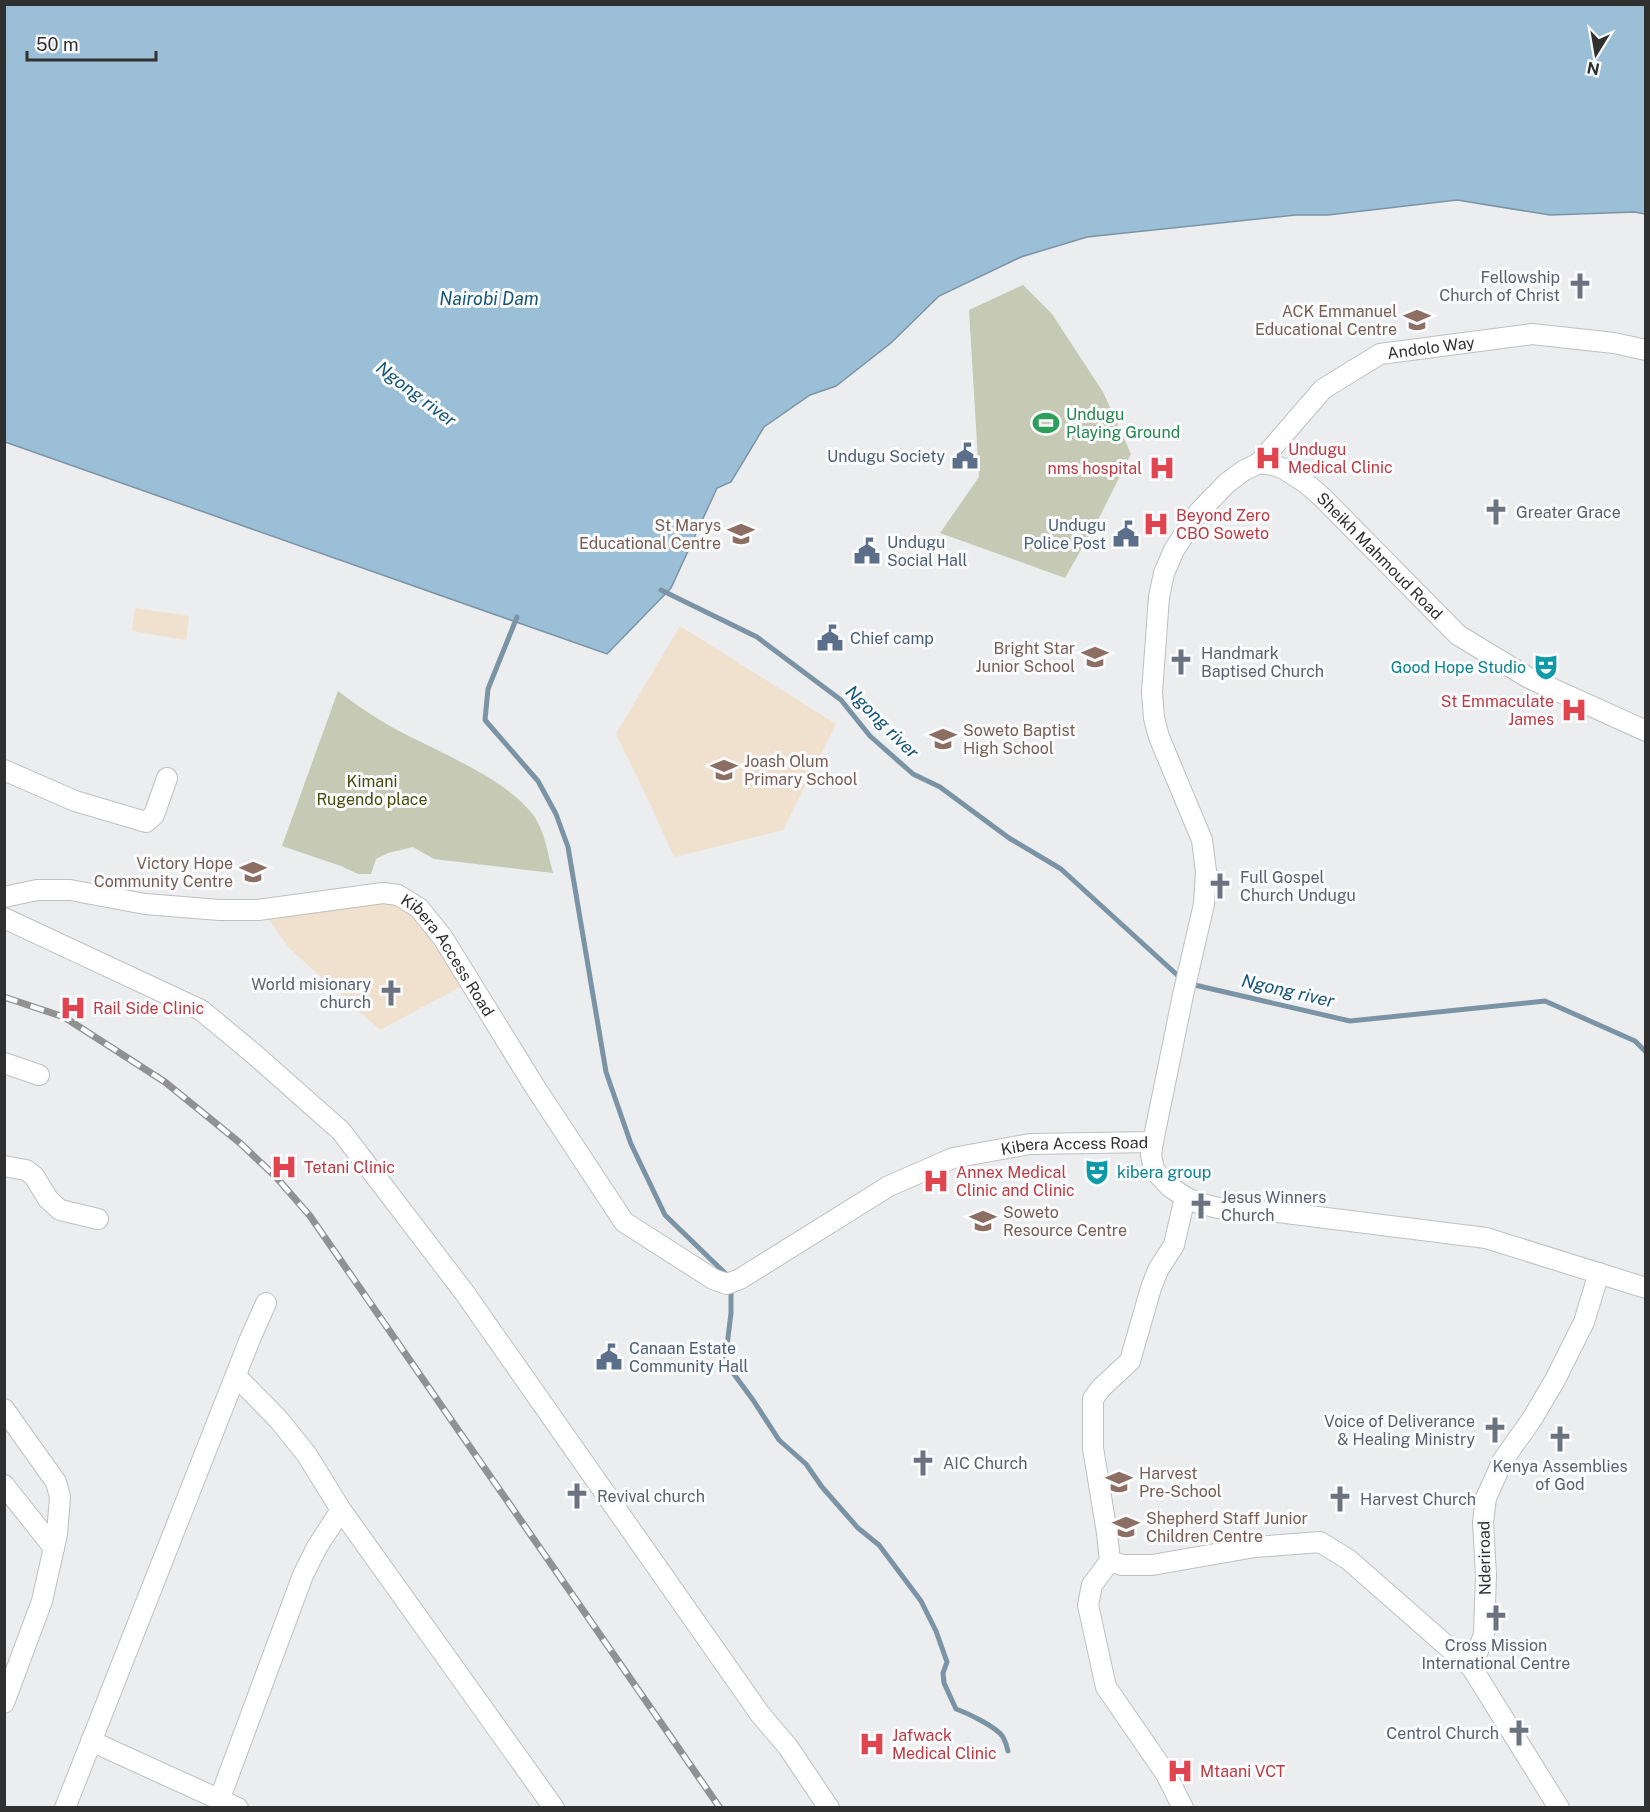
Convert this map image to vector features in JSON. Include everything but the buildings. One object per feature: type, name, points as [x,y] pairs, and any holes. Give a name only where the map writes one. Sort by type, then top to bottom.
[{"type":"street","name":"Andolo Way","points":[[1260,463],[1323,389],[1380,354],[1532,333],[1614,343],[1646,350]]},
{"type":"street","name":"Sheikh Mahmoud Road","points":[[1260,463],[1284,469],[1306,483],[1464,639],[1529,678],[1646,731]]},
{"type":"street","name":"Kibera Access Road","points":[[4,897],[37,890],[70,890],[145,903],[220,910],[258,910],[383,894],[405,899],[419,908],[443,938],[535,1087],[624,1222],[713,1279],[732,1282],[889,1186],[953,1158],[1030,1144],[1153,1142],[1204,904],[1206,871],[1202,840],[1159,737],[1154,718],[1152,692],[1160,597],[1164,573],[1174,550],[1198,513],[1227,483],[1243,471],[1260,463]]},
{"type":"street","points":[[4,770],[75,801],[146,822],[154,815],[167,778]]},
{"type":"street","points":[[4,918],[201,1010],[341,1131],[464,1292],[760,1714],[788,1747],[830,1808]]},
{"type":"street","points":[[4,1063],[39,1075]]},
{"type":"street","points":[[1153,1142],[1151,1155],[1153,1169],[1170,1187],[1198,1203],[1227,1210],[1278,1212],[1486,1238],[1646,1288]]},
{"type":"street","points":[[4,1166],[26,1170],[34,1176],[48,1199],[60,1210],[99,1219]]},
{"type":"street","points":[[1183,1808],[1166,1774],[1106,1687],[1088,1605],[1092,1586],[1110,1562],[1093,1448],[1093,1399],[1101,1388],[1130,1361],[1151,1288],[1158,1270],[1174,1245],[1185,1197]]},
{"type":"street","name":"Nderiroad","points":[[1472,1668],[1484,1634],[1486,1575],[1483,1522],[1486,1498],[1503,1460],[1532,1419],[1555,1380],[1584,1322],[1599,1273]]},
{"type":"street","points":[[65,1808],[266,1303]]},
{"type":"street","points":[[236,1376],[279,1420],[307,1455],[341,1510],[554,1808]]},
{"type":"street","points":[[4,1408],[56,1482],[60,1497],[54,1548],[42,1601],[4,1703]]},
{"type":"street","points":[[4,1485],[54,1548]]},
{"type":"street","points":[[220,1798],[303,1575],[317,1547],[341,1510]]},
{"type":"street","points":[[1110,1562],[1122,1565],[1152,1565],[1255,1548],[1320,1542],[1349,1560],[1472,1668],[1559,1808]]},
{"type":"street","points":[[91,1740],[238,1808]]},
{"type":"shaded area","points":[[135,608],[189,616],[186,640],[132,631]]},
{"type":"shaded area","name":"Joash Olum Primary School","points":[[680,626],[836,724],[783,830],[674,857],[616,734]]},
{"type":"shaded area","points":[[387,901],[404,907],[431,939],[464,985],[380,1030],[289,948],[264,913]]},
{"type":"green space","name":"Undugu Playing Ground","points":[[1023,285],[1052,314],[1103,392],[1131,454],[1099,518],[1065,578],[940,533],[979,477],[969,310]]},
{"type":"green space","name":"Kimani Rugendo place","points":[[338,691],[386,724],[492,779],[523,803],[538,822],[544,836],[553,873],[434,859],[413,847],[388,853],[376,859],[371,874],[358,874],[282,846]]},
{"type":"water","name":"Nairobi Dam","points":[[5,4],[1645,5],[1645,214],[1635,212],[1550,215],[1457,200],[1328,215],[1296,215],[1087,237],[1021,257],[939,296],[891,343],[836,386],[810,395],[764,427],[731,482],[717,488],[671,588],[607,654],[5,442]]},
{"type":"waterway","name":"Ngong river","points":[[661,590],[757,637],[841,700],[870,736],[913,774],[940,787],[1009,838],[1061,869],[1186,983],[1350,1021],[1545,1001],[1635,1041],[1646,1052]]},
{"type":"waterway","points":[[517,617],[488,689],[485,720],[538,781],[556,814],[568,847],[606,1072],[631,1144],[665,1215],[729,1277]]},
{"type":"waterway","points":[[731,1286],[731,1313],[725,1362],[779,1440],[806,1464],[822,1487],[858,1528],[879,1545],[921,1601],[936,1631],[947,1662],[943,1673],[944,1683],[956,1709],[1000,1733],[1008,1751]]},
{"type":"railway","points":[[4,997],[64,1017],[165,1082],[240,1143],[276,1177],[310,1216],[720,1808]]},
{"type":"place","name":"Fellowship Church of Christ","points":[[1580,286]]},
{"type":"place","name":"ACK Emmanuel Educational Centre","points":[[1417,320]]},
{"type":"place","name":"Undugu Playing Ground","points":[[1046,423]]},
{"type":"place","name":"Undugu Society","points":[[965,456]]},
{"type":"place","name":"Undugu Medical Clinic","points":[[1268,458]]},
{"type":"place","name":"nms hospital","points":[[1162,468]]},
{"type":"place","name":"Greater Grace","points":[[1496,512]]},
{"type":"place","name":"Beyond Zero CBO Soweto","points":[[1156,524]]},
{"type":"place","name":"St Marys Educational Centre","points":[[741,534]]},
{"type":"place","name":"Undugu Police Post","points":[[1126,534]]},
{"type":"place","name":"Undugu Social Hall","points":[[867,551]]},
{"type":"place","name":"Chief camp","points":[[830,638]]},
{"type":"place","name":"Bright Star Junior School","points":[[1095,657]]},
{"type":"place","name":"Handmark Baptised Church","points":[[1181,662]]},
{"type":"place","name":"Good Hope Studio","points":[[1546,667]]},
{"type":"place","name":"St Emmaculate James","points":[[1574,710]]},
{"type":"place","name":"Soweto Baptist High School","points":[[943,739]]},
{"type":"place","name":"Joash Olum Primary School","points":[[724,770]]},
{"type":"place","name":"Victory Hope Community Centre","points":[[253,872]]},
{"type":"place","name":"Full Gospel Church Undugu","points":[[1220,886]]},
{"type":"place","name":"World misionary church","points":[[391,993]]},
{"type":"place","name":"Rail Side Clinic","points":[[73,1008]]},
{"type":"place","name":"Tetani Clinic","points":[[284,1167]]},
{"type":"place","name":"kibera group","points":[[1097,1172]]},
{"type":"place","name":"Annex Medical Clinic and Clinic","points":[[936,1181]]},
{"type":"place","name":"Jesus Winners Church","points":[[1201,1206]]},
{"type":"place","name":"Soweto Resource Centre","points":[[983,1221]]},
{"type":"place","name":"Canaan Estate Community Hall","points":[[609,1357]]},
{"type":"place","name":"Voice of Deliverance & Healing Ministry","points":[[1495,1430]]},
{"type":"place","name":"Kenya Assemblies of God","points":[[1560,1439]]},
{"type":"place","name":"AIC Church","points":[[923,1463]]},
{"type":"place","name":"Harvest Pre-School","points":[[1119,1482]]},
{"type":"place","name":"Revival church","points":[[577,1496]]},
{"type":"place","name":"Harvest Church","points":[[1340,1499]]},
{"type":"place","name":"Shepherd Staff Junior Children Centre","points":[[1126,1527]]},
{"type":"place","name":"Cross Mission International Centre","points":[[1496,1618]]},
{"type":"place","name":"Centrol Church","points":[[1519,1733]]},
{"type":"place","name":"Jafwack Medical Clinic","points":[[872,1744]]},
{"type":"place","name":"Mtaani VCT","points":[[1180,1771]]}]
